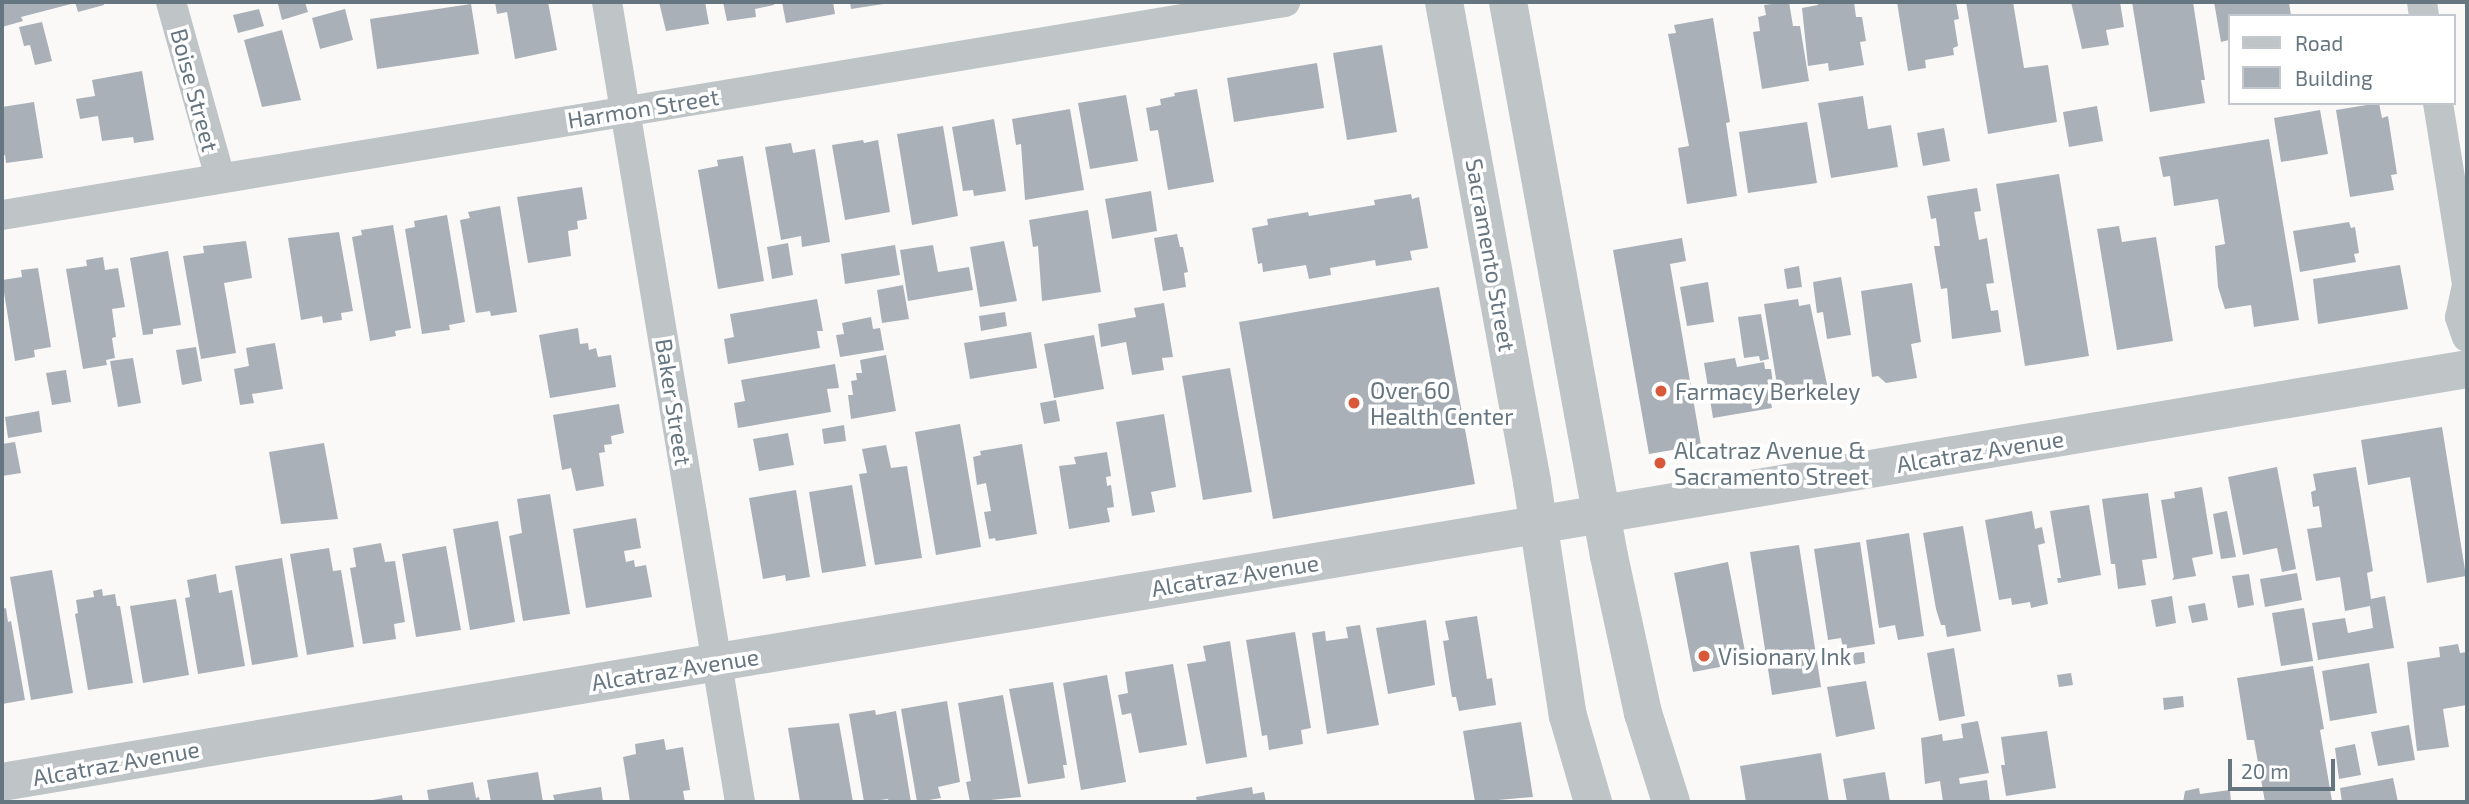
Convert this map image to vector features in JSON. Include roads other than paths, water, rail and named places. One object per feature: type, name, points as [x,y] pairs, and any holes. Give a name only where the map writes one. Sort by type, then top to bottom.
[{"type":"street","name":"Boise Street","points":[[171,2],[220,178]]},
{"type":"street","name":"Baker Street","points":[[607,2],[740,802]]},
{"type":"street","name":"Harmon Street","points":[[2,215],[1285,2]]},
{"type":"street","name":"Sacramento Street","points":[[1444,2],[1539,524],[1568,716],[1593,802]]},
{"type":"street","points":[[1508,2],[1601,514],[1643,713],[1671,802]]},
{"type":"street","points":[[2438,105],[2467,285],[2460,317],[2467,337]]},
{"type":"street","name":"Alcatraz Avenue","points":[[2,782],[2467,369]]},
{"type":"place","name":"Farmacy Berkeley","points":[[1661,391]]},
{"type":"place","name":"Over 60 Health Center","points":[[1354,403]]},
{"type":"place","name":"Alcatraz Avenue & Sacramento Street","points":[[1660,463]]},
{"type":"place","name":"Visionary Ink","points":[[1704,656]]}]
